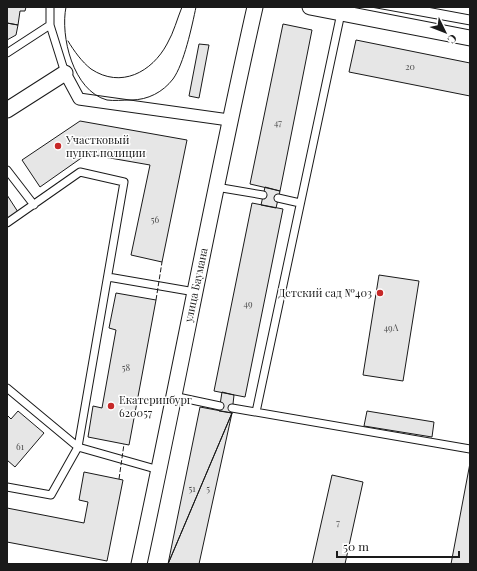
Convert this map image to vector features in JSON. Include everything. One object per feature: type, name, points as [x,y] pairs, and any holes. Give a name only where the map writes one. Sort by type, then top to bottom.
[{"type":"street","name":"улица Баумана","points":[[139,564],[229,120],[255,7]]},
{"type":"street","points":[[310,7],[470,38]]},
{"type":"street","points":[[7,110],[65,73],[79,99],[229,120]]},
{"type":"lane","points":[[50,7],[50,26],[65,73]]},
{"type":"lane","points":[[256,412],[341,13]]},
{"type":"lane","points":[[7,53],[50,26]]},
{"type":"lane","points":[[7,170],[34,205]]},
{"type":"lane","points":[[7,224],[80,172],[124,182],[78,447],[51,495],[7,487]]},
{"type":"lane","points":[[216,187],[263,195]]},
{"type":"lane","points":[[278,198],[300,203]]},
{"type":"lane","points":[[108,277],[195,292]]},
{"type":"lane","points":[[7,388],[78,447],[159,470]]},
{"type":"lane","points":[[173,396],[220,406]]},
{"type":"lane","points":[[232,408],[470,449]]},
{"type":"building","points":[[7,7],[26,7],[25,11],[20,11],[18,25],[7,23]]},
{"type":"building","points":[[7,23],[18,25],[16,35],[7,40]]},
{"type":"building","points":[[283,24],[312,30],[280,191],[250,184]]},
{"type":"building","points":[[356,40],[470,63],[470,96],[349,72]]},
{"type":"building","points":[[199,44],[209,45],[199,98],[189,96]]},
{"type":"building","points":[[80,121],[187,140],[162,262],[131,255],[150,165],[87,154],[40,187],[22,160]]},
{"type":"building","points":[[265,187],[280,191],[276,208],[261,205]]},
{"type":"building","points":[[7,195],[18,212],[7,219]]},
{"type":"building","points":[[252,203],[283,209],[245,397],[214,391]]},
{"type":"building","points":[[379,275],[419,281],[403,381],[363,375]]},
{"type":"building","points":[[116,293],[156,300],[129,445],[88,437],[93,406],[102,408],[116,330],[109,328]]},
{"type":"building","points":[[222,392],[234,395],[232,413],[219,411]]},
{"type":"building","points":[[200,407],[232,413],[168,564]]},
{"type":"building","points":[[18,411],[44,433],[15,467],[7,460],[7,415],[11,419]]},
{"type":"building","points":[[367,411],[434,422],[432,437],[364,426]]},
{"type":"building","points":[[232,413],[199,564],[168,564]]},
{"type":"building","points":[[470,463],[470,564],[451,564]]},
{"type":"building","points":[[84,472],[123,480],[107,561],[7,542],[7,508],[84,523],[88,502],[79,500]]},
{"type":"building","points":[[332,475],[363,482],[345,564],[312,564]]},
{"type":"tram line","points":[[66,7],[65,32],[67,47],[72,61],[85,86],[95,95],[107,100],[143,99],[155,94],[169,84],[181,64],[196,7]]},
{"type":"tram line","points":[[68,41],[84,63],[102,75],[124,77],[135,74],[153,63],[161,54],[172,35],[182,7]]},
{"type":"tram line","points":[[371,7],[470,25]]},
{"type":"tram line","points":[[427,7],[470,15]]},
{"type":"fence","points":[[156,300],[162,262]]},
{"type":"fence","points":[[119,479],[124,444]]},
{"type":"place","name":"Участковый пункт полиции","points":[[58,146]]},
{"type":"place","name":"Детский сад №403","points":[[380,293]]},
{"type":"place","name":"Екатеринбург 620057","points":[[111,406]]}]
